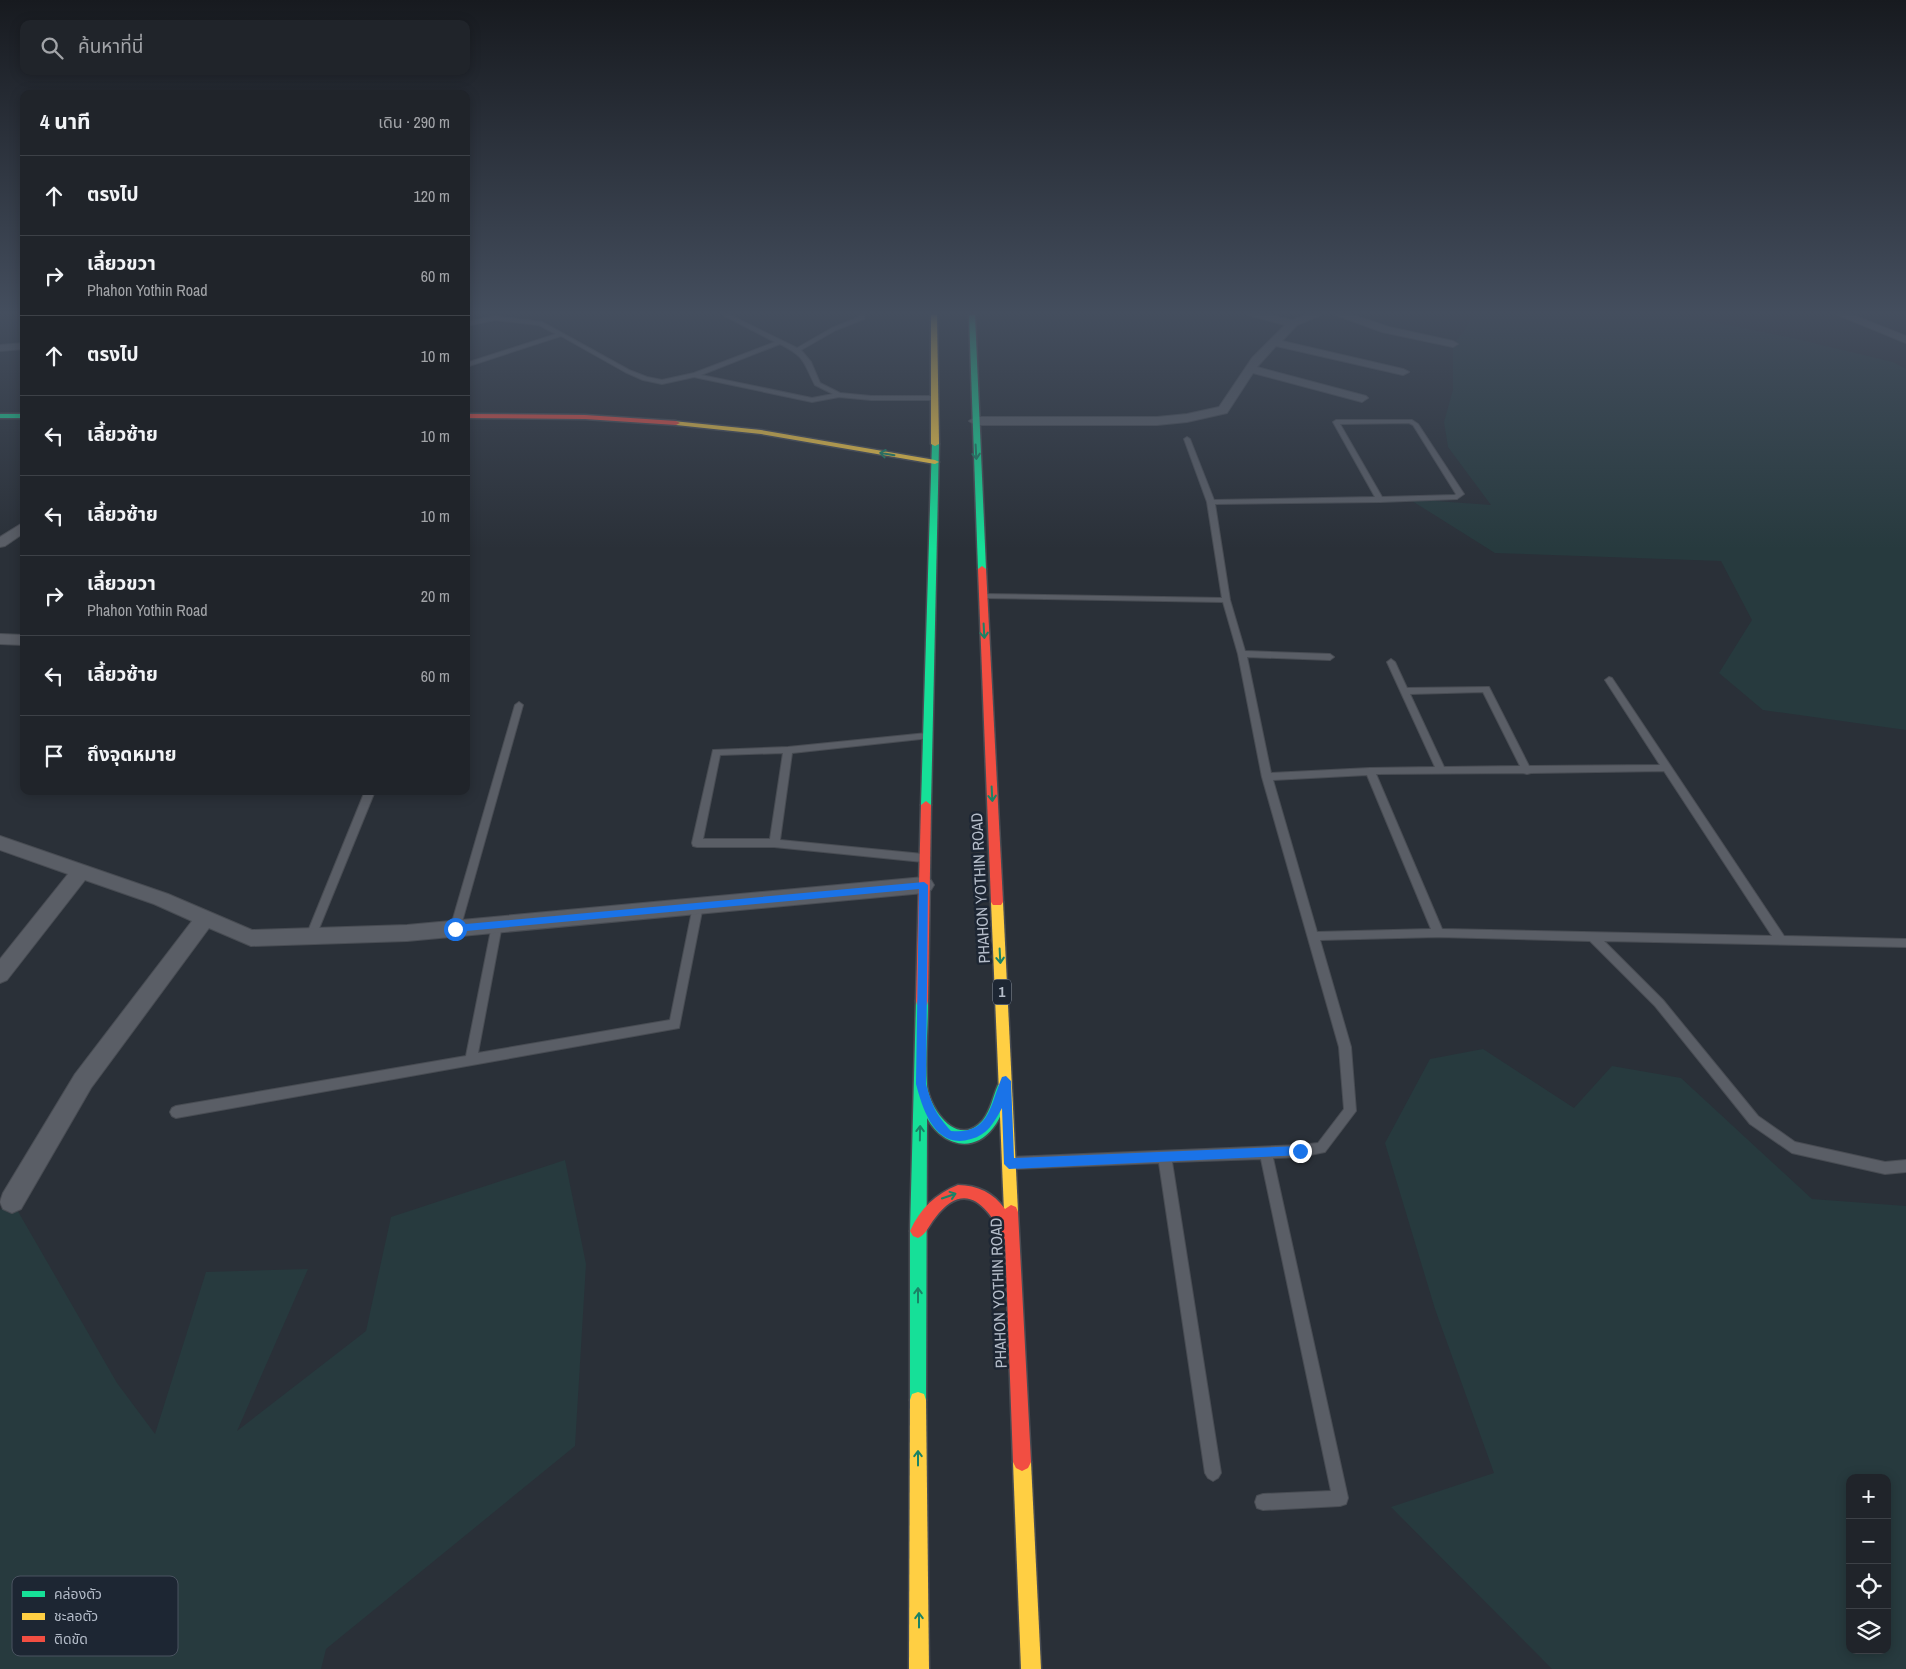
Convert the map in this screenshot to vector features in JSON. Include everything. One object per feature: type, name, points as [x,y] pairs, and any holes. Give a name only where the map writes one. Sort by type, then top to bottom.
[{"type":"main road","points":[[919,1669],[918,1231],[924,858],[935,462],[930,443],[935,393]]},
{"type":"main road","name":"PHAHON YOTHIN ROAD","points":[[974,393],[1031,1669]]},
{"type":"main road","points":[[0,416],[20,416]]},
{"type":"main road","points":[[470,416],[544,416],[657,420],[745,431],[935,462]]},
{"type":"main road","points":[[921,1084],[927,1108],[933,1118],[949,1136],[963,1137],[979,1132],[990,1120],[998,1106],[1006,1081]]},
{"type":"main road","points":[[918,1231],[928,1213],[942,1198],[970,1191],[984,1198],[996,1208],[1012,1238]]},
{"type":"street","points":[[975,422],[1157,421],[1187,418],[1223,410],[1234,393]]},
{"type":"street","points":[[1342,393],[1362,398]]},
{"type":"street","points":[[0,543],[20,529]]},
{"type":"street","points":[[0,640],[20,640]]},
{"type":"street","points":[[0,843],[206,917],[251,938],[407,933],[924,885]]},
{"type":"street","points":[[0,974],[81,872]]},
{"type":"street","points":[[12,1201],[83,1081],[206,917]]},
{"type":"lane","points":[[778,393],[812,400],[839,395],[871,398],[935,398]]},
{"type":"lane","points":[[835,393],[839,395]]},
{"type":"lane","points":[[1210,502],[1380,500],[1457,497],[1460,494],[1415,424],[1410,422],[1336,422],[1380,500]]},
{"type":"lane","points":[[1009,1164],[1266,1153],[1321,1148],[1350,1111],[1344,1047],[1267,777],[1242,654],[1226,600],[1210,502],[1187,439]]},
{"type":"lane","points":[[983,596],[1226,600]]},
{"type":"lane","points":[[1242,654],[1330,658]]},
{"type":"lane","points":[[1391,662],[1441,770]]},
{"type":"lane","points":[[1609,680],[1781,941]]},
{"type":"lane","points":[[1404,691],[1486,689],[1527,771]]},
{"type":"lane","points":[[455,929],[519,705]]},
{"type":"lane","points":[[924,858],[774,843],[697,843],[716,752],[788,750],[927,736]]},
{"type":"lane","points":[[774,843],[788,750]]},
{"type":"lane","points":[[1267,777],[1370,771],[1527,771],[1666,768]]},
{"type":"lane","points":[[1370,771],[1438,933]]},
{"type":"lane","points":[[311,936],[368,795]]},
{"type":"lane","points":[[176,1112],[471,1058],[674,1024],[698,906]]},
{"type":"lane","points":[[471,1058],[497,925]]},
{"type":"lane","points":[[1313,936],[1438,933],[1906,944]]},
{"type":"lane","points":[[1593,937],[1659,1003],[1754,1120],[1792,1147],[1885,1168],[1906,1166]]},
{"type":"lane","points":[[1263,1502],[1340,1498],[1266,1153]]},
{"type":"lane","points":[[1165,1158],[1213,1473]]},
{"type":"green space","points":[[1452,393],[1906,393],[1906,730],[1763,710],[1719,673],[1752,620],[1721,561],[1495,553],[1409,499],[1491,505],[1448,447],[1444,422]]},
{"type":"green space","points":[[1483,1049],[1574,1108],[1612,1066],[1681,1078],[1812,1199],[1906,1206],[1906,1669],[1552,1669],[1391,1507],[1494,1473],[1435,1309],[1385,1143],[1430,1059]]},
{"type":"green space","points":[[565,1160],[586,1264],[575,1446],[326,1649],[321,1669],[0,1669],[0,1210],[12,1201],[117,1383],[155,1434],[206,1272],[308,1269],[237,1431],[366,1331],[391,1217]]},
{"type":"traffic: fast","points":[[975,393],[982,569]]},
{"type":"traffic: fast","points":[[0,416],[20,416]]},
{"type":"traffic: fast","points":[[926,805],[935,444]]},
{"type":"traffic: fast","points":[[918,1400],[918,1231],[922,1001]]},
{"type":"traffic: fast","points":[[923,1093],[934,1118],[940,1126],[946,1132],[962,1137],[972,1135],[988,1124],[995,1112],[1003,1089]]},
{"type":"traffic: slow","points":[[935,393],[935,444]]},
{"type":"traffic: slow","points":[[676,423],[761,432],[935,462]]},
{"type":"traffic: slow","points":[[997,902],[1011,1212]]},
{"type":"traffic: slow","points":[[918,1400],[919,1669]]},
{"type":"traffic: slow","points":[[1022,1462],[1031,1669]]},
{"type":"traffic: jam","points":[[470,416],[585,417],[676,423]]},
{"type":"traffic: jam","points":[[982,569],[997,902]]},
{"type":"traffic: jam","points":[[922,1001],[926,805]]},
{"type":"traffic: jam","points":[[918,1231],[931,1211],[939,1203],[958,1192],[969,1192],[980,1196],[991,1204],[1000,1215],[1011,1237]]},
{"type":"traffic: jam","points":[[1011,1212],[1022,1462]]},
{"type":"route","points":[[455,929],[924,885],[921,1084],[927,1108],[940,1127],[949,1136],[963,1137],[979,1132],[990,1120],[998,1106],[1006,1081],[1009,1164],[1300,1151]]}]
